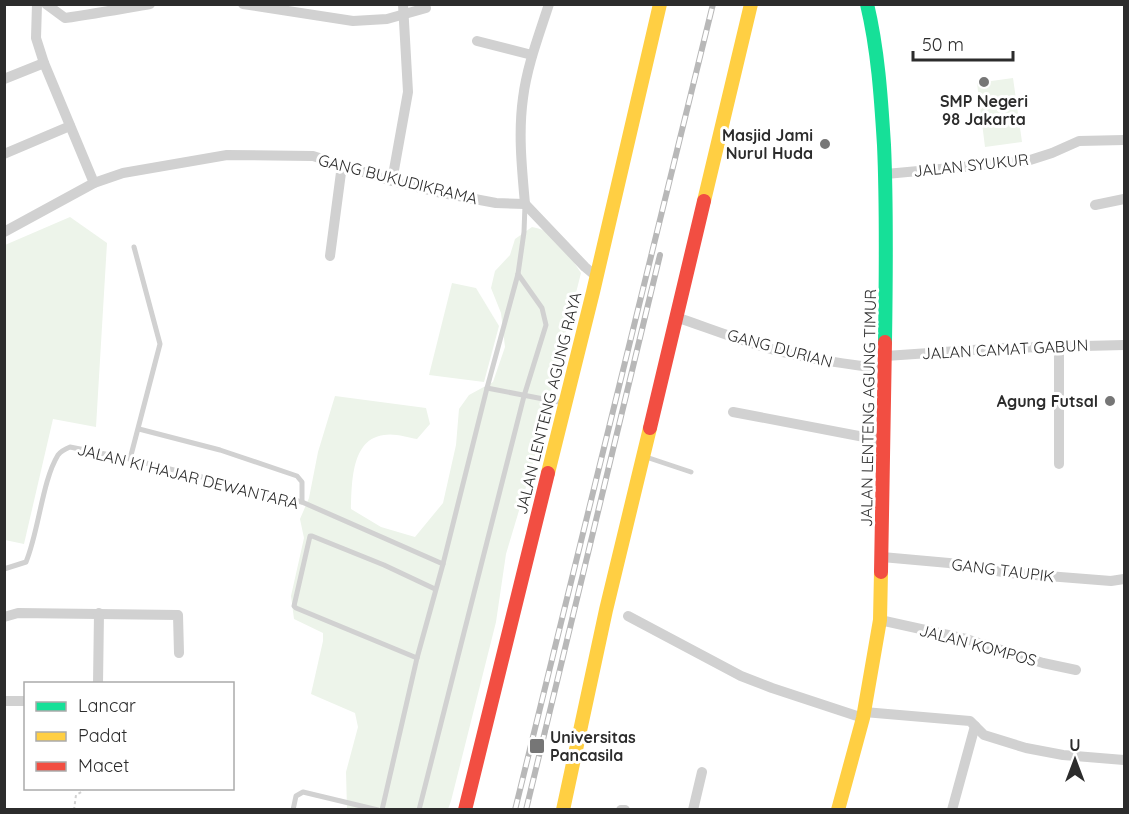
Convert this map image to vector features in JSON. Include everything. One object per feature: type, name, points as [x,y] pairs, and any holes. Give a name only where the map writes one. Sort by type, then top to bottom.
[{"type":"main road","name":"JALAN LENTENG AGUNG RAYA","points":[[465,810],[597,277],[660,4]]},
{"type":"main road","points":[[563,810],[606,610],[751,4]]},
{"type":"main road","name":"JALAN LENTENG AGUNG TIMUR","points":[[838,810],[880,620],[885,441],[887,221],[881,90],[867,4]]},
{"type":"street","points":[[38,4],[36,38],[44,63],[94,183]]},
{"type":"street","points":[[46,4],[65,18],[105,13],[125,6],[150,4]]},
{"type":"street","points":[[243,4],[353,21],[387,19],[403,9],[426,8]]},
{"type":"street","points":[[549,4],[532,55],[523,97],[520,152],[525,204],[597,277]]},
{"type":"street","points":[[392,181],[408,92],[403,9]]},
{"type":"street","points":[[477,41],[532,55]]},
{"type":"street","points":[[4,79],[44,63]]},
{"type":"street","points":[[4,154],[70,126]]},
{"type":"street","name":"JALAN SYUKUR","points":[[886,174],[1027,161],[1079,141],[1125,140]]},
{"type":"street","name":"GANG BUKUDIKRAMA","points":[[4,232],[94,183],[123,173],[227,155],[312,156],[392,181],[496,203],[525,204]]},
{"type":"street","points":[[330,256],[342,165]]},
{"type":"street","points":[[1095,206],[1125,200]]},
{"type":"street","name":"GANG DURIAN","points":[[676,317],[789,354],[835,363],[885,363]]},
{"type":"street","name":"JALAN CAMAT GABUN","points":[[885,363],[1001,348],[1125,345]]},
{"type":"street","points":[[1056,464],[1057,346]]},
{"type":"street","points":[[733,412],[885,441]]},
{"type":"street","name":"GANG TAUPIK","points":[[882,557],[949,563],[1009,573],[1100,580],[1125,579]]},
{"type":"street","points":[[568,810],[609,633],[606,610]]},
{"type":"street","points":[[4,617],[18,613],[178,615],[179,653]]},
{"type":"street","points":[[98,682],[99,613]]},
{"type":"street","points":[[628,616],[741,676],[859,715],[970,721],[984,735],[1026,748],[1062,755],[1086,755],[1125,760]]},
{"type":"street","name":"JALAN KOMPOS","points":[[880,620],[966,639],[1043,663],[1076,670]]},
{"type":"street","points":[[4,700],[24,701]]},
{"type":"street","points":[[952,810],[975,726]]},
{"type":"street","points":[[693,810],[702,772]]},
{"type":"lane","points":[[292,810],[296,796],[303,792],[380,810],[486,388],[518,274],[525,204]]},
{"type":"lane","points":[[130,459],[160,344],[134,247]]},
{"type":"lane","points":[[419,810],[524,396],[546,325],[542,308],[518,274]]},
{"type":"lane","points":[[486,388],[566,403]]},
{"type":"lane","points":[[139,429],[220,450],[297,476],[302,482],[302,502]]},
{"type":"lane","name":"JALAN KI HAJAR DEWANTARA","points":[[4,569],[26,562],[32,548],[51,473],[59,453],[69,447],[130,459],[302,502],[443,564]]},
{"type":"lane","points":[[644,457],[691,472]]},
{"type":"lane","points":[[417,658],[294,606],[310,537],[354,552],[435,589]]},
{"type":"path","points":[[74,810],[76,795],[82,790]]},
{"type":"shaded area","points":[[1013,78],[1022,142],[985,147],[977,83]]},
{"type":"shaded area","points":[[70,217],[107,243],[96,427],[53,419],[24,544],[5,540],[5,245]]},
{"type":"shaded area","points":[[532,227],[541,229],[555,238],[581,273],[532,467],[506,554],[496,622],[451,801],[448,809],[347,809],[346,772],[358,727],[355,713],[311,694],[323,633],[294,619],[291,596],[304,538],[300,519],[309,498],[318,452],[335,396],[426,408],[430,424],[417,439],[388,435],[373,438],[359,453],[353,475],[351,509],[381,527],[415,537],[443,503],[456,445],[459,409],[469,395],[493,382],[505,347],[501,313],[491,288],[495,271],[510,255],[515,239]]},
{"type":"shaded area","points":[[452,283],[476,288],[499,326],[484,382],[429,375]]},
{"type":"railway","points":[[515,810],[713,4]]},
{"type":"railway","points":[[526,810],[660,255]]},
{"type":"traffic: fast","points":[[867,4],[876,56],[884,145],[885,342]]},
{"type":"traffic: slow","points":[[548,473],[660,4]]},
{"type":"traffic: slow","points":[[704,201],[751,4]]},
{"type":"traffic: slow","points":[[563,810],[606,610],[650,428]]},
{"type":"traffic: slow","points":[[838,810],[863,718],[880,620],[881,572]]},
{"type":"traffic: jam","points":[[650,428],[704,201]]},
{"type":"traffic: jam","points":[[881,572],[885,342]]},
{"type":"traffic: jam","points":[[465,810],[548,473]]},
{"type":"place","name":"SMP Negeri 98 Jakarta","points":[[984,82]]},
{"type":"place","name":"Masjid Jami Nurul Huda","points":[[825,144]]},
{"type":"place","name":"Agung Futsal","points":[[1110,401]]},
{"type":"place","name":"Universitas Pancasila","points":[[537,746]]}]
